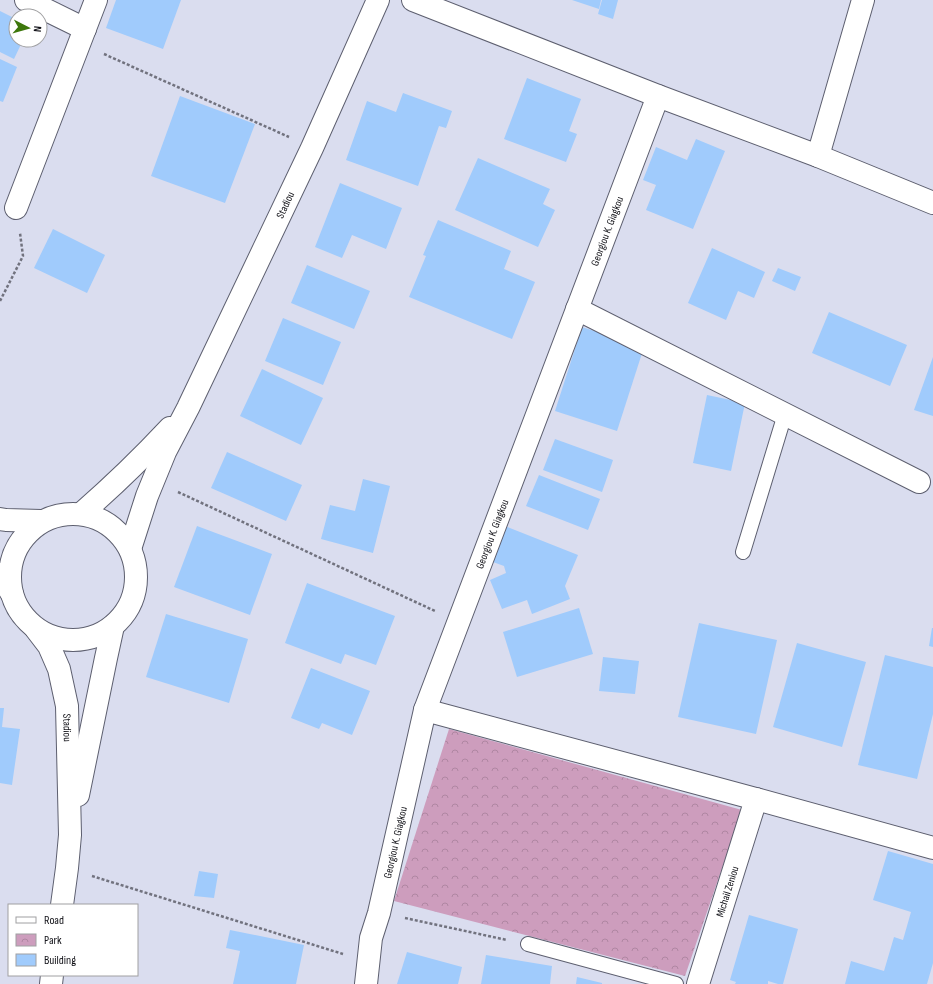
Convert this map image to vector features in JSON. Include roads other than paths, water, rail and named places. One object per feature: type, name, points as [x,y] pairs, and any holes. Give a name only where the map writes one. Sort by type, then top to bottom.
[{"type":"street","points":[[26,0],[82,36]]},
{"type":"street","points":[[16,208],[96,0]]},
{"type":"street","name":"Stadiou","points":[[130,549],[165,452],[188,408],[312,148],[378,0]]},
{"type":"street","points":[[412,0],[658,96],[818,156],[933,203]]},
{"type":"street","points":[[818,156],[863,0]]},
{"type":"street","name":"Georgiou K. Giagkou","points":[[366,984],[371,938],[379,913],[425,710],[658,96]]},
{"type":"street","points":[[577,308],[919,482]]},
{"type":"street","name":"Stadiou","points":[[82,513],[111,488],[146,454],[188,408]]},
{"type":"street","points":[[0,519],[41,521],[61,514],[82,513],[102,520],[119,532],[130,549],[136,570],[135,590],[127,610],[113,626],[95,636],[75,640],[54,637],[35,628],[21,613],[0,574]]},
{"type":"street","points":[[12,594],[9,573],[14,552],[25,535],[41,521]]},
{"type":"street","name":"Stadiou","points":[[62,904],[70,835],[113,626]]},
{"type":"street","name":"Stadiou","points":[[35,628],[49,646],[59,670],[67,706],[70,835]]},
{"type":"street","points":[[425,710],[933,848]]},
{"type":"street","name":"Michail Zeniou","points":[[698,984],[756,799]]},
{"type":"lane","points":[[743,552],[785,414]]},
{"type":"lane","points":[[528,944],[676,984]]}]
